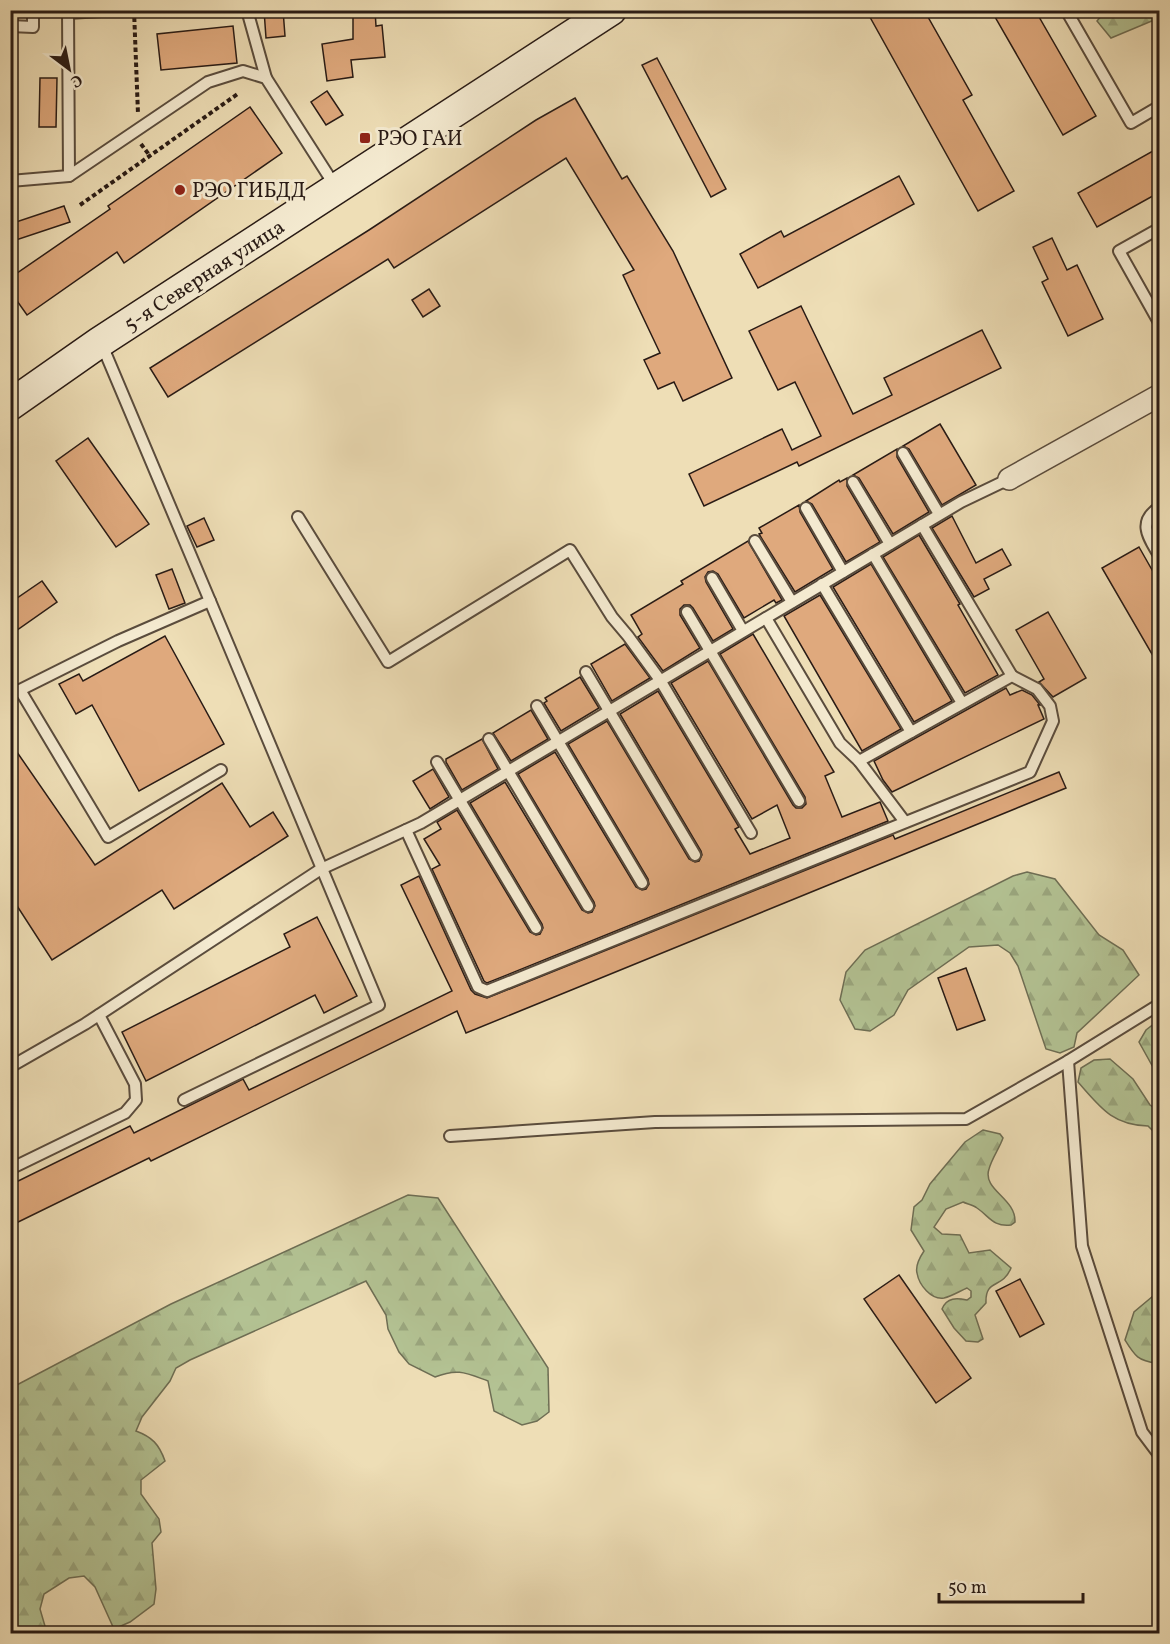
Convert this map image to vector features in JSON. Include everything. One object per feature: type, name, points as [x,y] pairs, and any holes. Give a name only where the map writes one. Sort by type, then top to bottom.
[{"type":"main road","name":"5-я Северная улица","points":[[10,405],[100,342],[337,189],[599,14]]},
{"type":"street","points":[[1009,479],[1160,394]]},
{"type":"lane","points":[[10,26],[33,27],[33,10]]},
{"type":"lane","points":[[69,176],[68,12],[118,10]]},
{"type":"lane","points":[[247,10],[266,78],[337,189]]},
{"type":"lane","points":[[1066,10],[1131,123],[1160,106]]},
{"type":"lane","points":[[10,181],[69,176],[208,82],[243,71],[266,78]]},
{"type":"lane","points":[[1160,228],[1119,251],[1160,324]]},
{"type":"lane","points":[[100,342],[379,1005],[184,1100]]},
{"type":"lane","points":[[903,453],[939,514]]},
{"type":"lane","points":[[10,1067],[99,1015],[321,869],[406,830],[459,800],[939,514],[1009,479]]},
{"type":"lane","points":[[854,482],[890,544]]},
{"type":"lane","points":[[1160,507],[1150,513],[1146,525],[1148,537],[1160,557]]},
{"type":"lane","points":[[806,508],[843,572]]},
{"type":"lane","points":[[298,517],[388,662],[570,550],[612,617],[660,680],[751,833]]},
{"type":"lane","points":[[406,830],[478,987],[487,991],[1030,772],[1053,721],[1050,706],[1037,689],[1012,676],[922,525]]},
{"type":"lane","points":[[755,541],[792,602]]},
{"type":"lane","points":[[873,554],[962,703]]},
{"type":"lane","points":[[712,578],[743,631]]},
{"type":"lane","points":[[822,584],[911,732]]},
{"type":"lane","points":[[10,697],[118,641],[210,601]]},
{"type":"lane","points":[[687,612],[799,801]]},
{"type":"lane","points":[[766,618],[840,743],[859,761],[905,822]]},
{"type":"lane","points":[[586,672],[695,855]]},
{"type":"lane","points":[[859,761],[1012,676]]},
{"type":"lane","points":[[20,690],[108,837],[221,770]]},
{"type":"lane","points":[[537,706],[642,883]]},
{"type":"lane","points":[[489,739],[588,906]]},
{"type":"lane","points":[[437,762],[536,928]]},
{"type":"lane","points":[[450,1136],[655,1122],[966,1119],[1160,1004]]},
{"type":"lane","points":[[10,1169],[126,1113],[136,1100],[135,1084],[99,1015]]},
{"type":"lane","points":[[1068,1060],[1082,1246],[1142,1432],[1160,1456]]},
{"type":"path","points":[[134,10],[139,141],[150,156]]},
{"type":"path","points":[[80,205],[239,93]]},
{"type":"green space","points":[[1106,10],[1159,11],[1159,18],[1111,38],[1097,21]]},
{"type":"green space","points":[[1027,872],[1055,879],[1099,935],[1123,950],[1139,975],[1077,1033],[1074,1047],[1060,1053],[1046,1049],[1018,966],[1010,953],[998,945],[969,947],[908,990],[894,1015],[870,1031],[855,1029],[840,1000],[846,972],[865,950],[1013,876]]},
{"type":"green space","points":[[1159,1020],[1159,1078],[1139,1042],[1146,1030]]},
{"type":"green space","points":[[1110,1059],[1133,1079],[1150,1105],[1159,1111],[1159,1137],[1148,1126],[1125,1122],[1108,1113],[1078,1082],[1081,1068],[1094,1060]]},
{"type":"green space","points":[[983,1130],[1000,1134],[1003,1138],[990,1165],[988,1176],[994,1189],[1010,1207],[1015,1222],[1011,1225],[996,1223],[975,1207],[963,1202],[946,1209],[934,1227],[942,1234],[960,1235],[969,1253],[990,1250],[1011,1268],[1003,1279],[988,1290],[986,1303],[975,1315],[983,1339],[978,1342],[966,1341],[942,1309],[949,1300],[967,1300],[971,1297],[971,1291],[967,1288],[939,1298],[926,1291],[918,1278],[917,1270],[918,1261],[924,1251],[911,1230],[914,1207],[922,1200],[930,1184],[965,1142]]},
{"type":"green space","points":[[408,1195],[438,1198],[548,1368],[549,1412],[537,1421],[522,1425],[494,1411],[488,1381],[456,1372],[435,1377],[409,1364],[399,1352],[388,1329],[386,1315],[366,1281],[176,1368],[170,1381],[142,1417],[136,1431],[154,1442],[165,1461],[141,1480],[141,1494],[159,1519],[161,1532],[152,1543],[156,1589],[154,1604],[130,1622],[114,1629],[95,1587],[84,1576],[69,1578],[44,1594],[40,1609],[47,1633],[11,1633],[11,1388],[171,1304]]},
{"type":"green space","points":[[1159,1291],[1159,1361],[1157,1363],[1138,1357],[1125,1340],[1134,1312]]},
{"type":"building","points":[[264,10],[283,10],[285,36],[266,38]]},
{"type":"building","points":[[353,10],[375,10],[376,26],[382,25],[385,57],[351,60],[353,77],[327,81],[322,44],[353,39]]},
{"type":"building","points":[[866,10],[924,10],[972,95],[963,100],[1014,191],[978,211]]},
{"type":"building","points":[[991,10],[1035,10],[1096,116],[1063,135]]},
{"type":"building","points":[[233,26],[237,63],[161,70],[157,34]]},
{"type":"building","points":[[657,58],[726,189],[711,197],[642,65]]},
{"type":"building","points":[[40,78],[57,78],[56,127],[39,127]]},
{"type":"building","points":[[327,91],[343,115],[326,125],[311,102]]},
{"type":"building","points":[[575,98],[622,179],[627,176],[673,251],[732,378],[683,401],[674,382],[658,389],[644,360],[660,353],[623,275],[634,270],[566,158],[394,268],[388,259],[168,397],[150,368],[369,230],[536,120]]},
{"type":"building","name":"РЭО ГИБДД","points":[[250,107],[282,153],[124,263],[117,252],[27,315],[10,291],[10,278],[110,209],[108,206]]},
{"type":"building","points":[[1160,147],[1160,192],[1097,227],[1078,193]]},
{"type":"building","points":[[899,176],[914,204],[758,288],[740,254],[781,231],[784,237]]},
{"type":"building","points":[[64,206],[70,222],[10,242],[10,224]]},
{"type":"building","points":[[1052,238],[1067,270],[1077,265],[1103,319],[1068,336],[1042,282],[1048,279],[1033,247]]},
{"type":"building","points":[[429,289],[440,306],[423,317],[412,300]]},
{"type":"building","points":[[801,306],[853,414],[892,395],[884,378],[982,330],[1001,368],[799,466],[797,462],[704,506],[689,474],[782,429],[792,450],[821,436],[795,382],[778,390],[749,331]]},
{"type":"building","points":[[940,424],[976,485],[942,505],[909,449],[903,446]]},
{"type":"building","points":[[88,438],[149,524],[116,547],[56,461]]},
{"type":"building","points":[[897,449],[897,457],[929,512],[893,534],[859,478],[853,475]]},
{"type":"building","points":[[847,478],[847,486],[880,542],[846,562],[812,504],[806,501],[839,480],[840,482]]},
{"type":"building","points":[[799,505],[800,512],[833,569],[795,592],[759,534],[762,533],[759,528]]},
{"type":"building","points":[[952,516],[976,563],[1002,549],[1011,565],[984,579],[989,589],[974,597],[932,528]]},
{"type":"building","points":[[204,518],[214,540],[197,547],[187,526]]},
{"type":"building","points":[[919,535],[998,675],[965,693],[883,557]]},
{"type":"building","points":[[748,541],[782,600],[776,603],[774,600],[744,618],[718,574],[713,571],[708,572],[705,577],[706,582],[733,629],[713,641],[693,608],[690,605],[684,605],[680,609],[680,615],[700,648],[663,671],[638,637],[642,634],[631,615],[683,584],[681,581]]},
{"type":"building","points":[[1139,547],[1160,584],[1160,668],[1102,568]]},
{"type":"building","points":[[871,564],[952,701],[914,722],[833,587]]},
{"type":"building","points":[[172,569],[185,603],[169,609],[156,575]]},
{"type":"building","points":[[42,581],[57,602],[10,635],[10,603]]},
{"type":"building","points":[[820,595],[901,729],[862,751],[784,616]]},
{"type":"building","points":[[1048,612],[1086,678],[1053,697],[1039,682],[1044,679],[1016,630]]},
{"type":"building","points":[[753,634],[834,772],[825,776],[842,817],[880,802],[888,821],[487,983],[484,981],[432,869],[440,865],[424,839],[441,829],[437,822],[457,810],[530,932],[540,934],[542,924],[470,803],[505,782],[582,910],[592,912],[594,902],[518,774],[555,752],[636,887],[646,889],[649,884],[648,879],[568,744],[607,721],[689,859],[699,861],[701,851],[620,714],[658,691],[739,827],[735,829],[750,854],[790,838],[777,805],[752,819],[671,683],[708,661],[793,805],[796,808],[802,808],[806,804],[805,797],[720,654]]},
{"type":"building","points":[[165,636],[224,744],[139,791],[92,705],[76,714],[59,684],[79,674],[83,681]]},
{"type":"building","points":[[625,644],[650,678],[612,701],[591,664]]},
{"type":"building","points":[[580,677],[599,708],[561,731],[544,703],[547,701],[545,698]]},
{"type":"building","points":[[1006,688],[1010,695],[1022,690],[1032,695],[1040,705],[1038,705],[1044,719],[892,792],[874,761]]},
{"type":"building","points":[[531,710],[548,739],[511,761],[493,733]]},
{"type":"building","points":[[482,739],[498,769],[462,790],[446,759]]},
{"type":"building","points":[[10,742],[95,865],[222,783],[250,827],[273,812],[288,836],[174,909],[162,890],[52,960],[10,895]]},
{"type":"building","points":[[433,769],[449,797],[430,809],[413,781]]},
{"type":"building","points":[[1059,772],[1066,788],[466,1033],[457,1011],[151,1161],[149,1158],[10,1226],[10,1185],[130,1126],[134,1133],[243,1079],[249,1090],[452,991],[401,885],[419,876],[471,990],[487,998],[893,835],[895,839]]},
{"type":"building","points":[[317,917],[357,996],[324,1013],[315,995],[146,1081],[122,1032],[290,947],[284,934]]},
{"type":"building","points":[[966,968],[985,1020],[957,1030],[938,978]]},
{"type":"building","points":[[899,1275],[971,1378],[936,1403],[864,1299]]},
{"type":"building","points":[[1020,1279],[1044,1324],[1020,1337],[996,1291]]},
{"type":"place","name":"РЭО ГАИ","points":[[365,138]]},
{"type":"place","name":"РЭО ГИБДД","points":[[180,190]]}]
